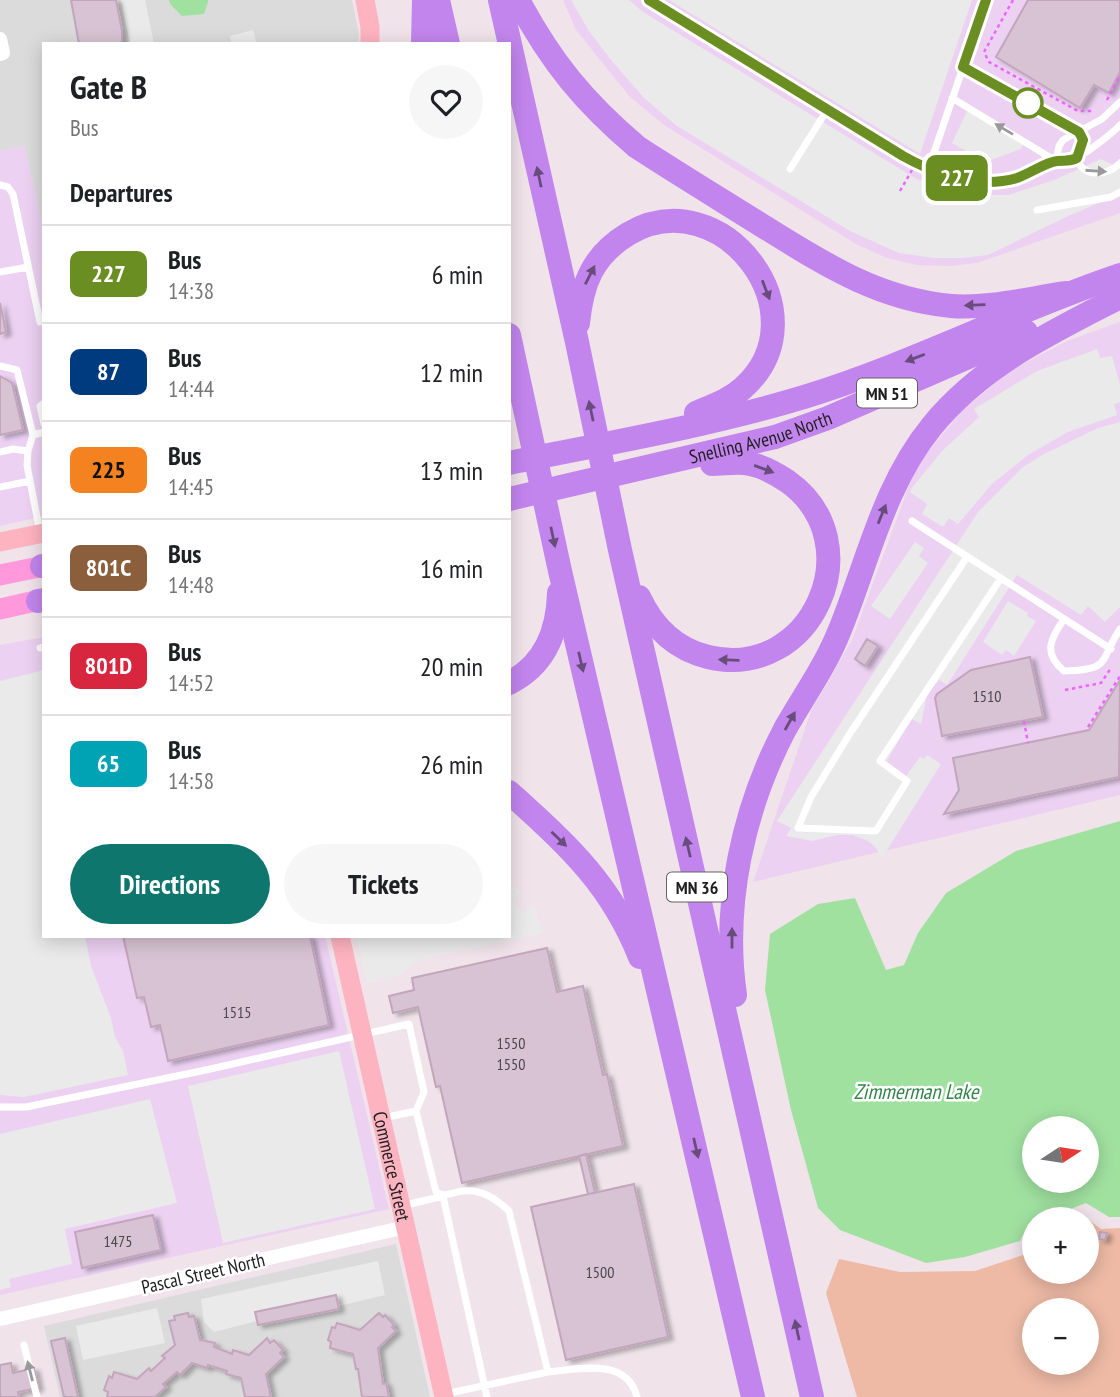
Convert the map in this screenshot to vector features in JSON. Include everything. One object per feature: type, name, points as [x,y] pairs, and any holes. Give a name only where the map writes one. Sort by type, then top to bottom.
[{"type":"highway","points":[[423,42],[424,0]]},
{"type":"highway","points":[[438,0],[448,42]]},
{"type":"highway","name":"MN 36","points":[[500,0],[509,42]]},
{"type":"highway","points":[[523,10],[567,79],[597,112],[637,147],[834,270],[877,289],[912,299],[953,306],[1067,293]]},
{"type":"highway","name":"MN 36","points":[[511,49],[577,342],[620,550],[812,1397]]},
{"type":"highway","points":[[577,342],[581,295],[587,280],[604,253],[618,240],[634,231],[656,223],[692,223],[723,235],[748,257],[758,271],[766,289],[773,320],[772,336],[762,365],[741,390],[724,401],[642,435]]},
{"type":"highway","points":[[774,1224],[742,1045],[732,960],[732,926],[738,868],[758,790],[784,731],[838,635],[888,499],[902,471],[924,438],[954,401],[997,365],[1119,290]]},
{"type":"highway","name":"Snelling Avenue North","points":[[511,463],[707,422],[829,389],[927,354],[1067,293],[1119,290]]},
{"type":"highway","name":"Snelling Avenue North","points":[[511,499],[748,444],[801,428],[1119,290]]},
{"type":"highway","name":"MN 36","points":[[511,344],[560,572],[753,1397]]},
{"type":"highway","points":[[511,378],[528,423]]},
{"type":"highway","points":[[620,550],[638,596],[657,627],[685,649],[716,659],[750,659],[784,644],[807,624],[824,592],[829,575],[822,523],[792,484],[777,474],[745,463],[648,467]]},
{"type":"highway","points":[[511,682],[530,670],[551,638],[558,616],[560,572]]},
{"type":"highway","points":[[511,794],[579,858],[607,891],[645,969],[681,1081]]},
{"type":"highway","points":[[734,1318],[743,1397]]},
{"type":"main road","points":[[0,575],[42,566]]},
{"type":"main road","points":[[0,608],[42,600]]},
{"type":"street","points":[[365,0],[370,42]]},
{"type":"street","points":[[0,542],[42,533]]},
{"type":"street","name":"Commerce Street","points":[[340,938],[444,1396]]},
{"type":"street","name":"Pascal Street North","points":[[0,1319],[406,1227]]},
{"type":"lane","points":[[649,0],[928,170],[966,180],[998,181],[1020,177],[1056,161]]},
{"type":"lane","points":[[928,170],[986,0]]},
{"type":"lane","points":[[963,67],[1079,132],[1083,140],[1077,158],[1080,167],[1090,172],[1106,172],[1120,163]]},
{"type":"lane","points":[[953,98],[1056,161],[1066,162],[1077,158],[1120,125]]},
{"type":"lane","points":[[1056,161],[1061,142],[1102,119],[1120,102]]},
{"type":"lane","points":[[790,169],[827,110]]},
{"type":"lane","points":[[0,185],[8,187],[13,194],[40,322]]},
{"type":"lane","points":[[1037,210],[1111,197],[1120,191]]},
{"type":"lane","points":[[0,272],[28,267]]},
{"type":"lane","points":[[0,366],[17,370],[33,435],[27,464],[42,533]]},
{"type":"lane","points":[[33,435],[42,433]]},
{"type":"lane","points":[[0,452],[28,450]]},
{"type":"lane","points":[[0,487],[30,481]]},
{"type":"lane","points":[[912,521],[1111,649]]},
{"type":"lane","points":[[967,557],[849,736],[811,797],[798,828],[876,831],[907,781],[880,761],[1001,578]]},
{"type":"lane","points":[[1064,619],[1051,638],[1055,664],[1064,671],[1098,666],[1106,659],[1119,631]]},
{"type":"lane","points":[[0,1107],[26,1107],[409,1024],[424,1092],[416,1111],[436,1192],[443,1196],[487,1397]]},
{"type":"lane","points":[[381,1119],[416,1111]]},
{"type":"lane","points":[[401,1206],[465,1191],[496,1199],[509,1211],[548,1372]]},
{"type":"lane","points":[[24,1345],[37,1397]]},
{"type":"lane","points":[[444,1396],[548,1372],[597,1367],[620,1373],[634,1384],[637,1397]]},
{"type":"path","points":[[1013,0],[984,52],[985,57],[989,62],[1078,111],[1090,113],[1097,110]]},
{"type":"path","points":[[1104,105],[1120,75]]},
{"type":"path","points":[[900,191],[916,164]]},
{"type":"path","points":[[1088,727],[1120,676]]},
{"type":"path","points":[[1024,722],[1028,743]]},
{"type":"shaded area","points":[[0,0],[352,0],[358,42],[42,42],[42,222],[24,146],[0,151]]},
{"type":"shaded area","points":[[121,0],[145,0],[154,42],[130,42]]},
{"type":"shaded area","points":[[563,0],[1120,0],[1120,213],[977,263],[917,265],[887,258],[856,244],[664,125],[630,97],[576,30]]},
{"type":"shaded area","points":[[571,0],[629,0],[643,12],[915,178],[956,195],[1008,195],[1054,180],[1101,159],[1120,168],[1120,194],[988,255],[934,258],[899,253],[852,232],[677,126],[644,98],[611,60],[589,31]]},
{"type":"shaded area","points":[[669,0],[972,0],[920,154]]},
{"type":"shaded area","points":[[253,30],[256,42],[232,42],[230,36]]},
{"type":"shaded area","points":[[967,111],[1023,143],[1021,149],[986,162],[952,143]]},
{"type":"shaded area","points":[[24,145],[42,222],[42,516],[0,526],[0,151]]},
{"type":"shaded area","points":[[1120,322],[1120,795],[753,882],[811,711],[852,640],[917,464],[964,409],[1010,371],[1067,341]]},
{"type":"shaded area","points":[[1097,349],[1100,358],[1112,356],[1120,385],[1120,402],[1114,404],[1117,415],[1068,432],[1028,455],[992,484],[958,524],[949,518],[943,527],[922,514],[927,504],[910,492],[911,489],[942,451],[979,417],[974,409],[1037,371]]},
{"type":"shaded area","points":[[1120,422],[1120,607],[1105,622],[1088,606],[1081,615],[1017,575],[947,685],[939,680],[927,695],[921,724],[912,719],[886,762],[906,776],[920,757],[924,759],[927,755],[941,764],[882,858],[868,841],[853,835],[837,835],[812,841],[786,836],[791,828],[777,821],[978,512],[1023,467],[1098,428]]},
{"type":"shaded area","points":[[915,542],[924,548],[919,556],[928,563],[890,619],[871,606]]},
{"type":"shaded area","points":[[1008,601],[1036,621],[1014,656],[1006,650],[1002,655],[983,642]]},
{"type":"shaded area","points":[[42,637],[42,938],[325,938],[389,1209],[0,1295],[0,645]]},
{"type":"shaded area","points":[[42,670],[42,938],[85,938],[91,966],[111,1018],[115,1037],[123,1051],[128,1075],[24,1097],[0,1095],[0,681]]},
{"type":"shaded area","points":[[511,884],[521,892],[513,901],[524,914],[534,906],[543,933],[419,960],[402,974],[367,983],[356,938],[511,938]]},
{"type":"shaded area","points":[[339,1051],[375,1209],[223,1243],[188,1086]]},
{"type":"shaded area","points":[[150,1099],[177,1203],[65,1229],[72,1264],[9,1279],[11,1287],[0,1290],[0,1134]]},
{"type":"shaded area","points":[[1099,1228],[1120,1228],[1120,1397],[857,1397],[826,1293],[839,1259],[900,1272],[975,1271],[1022,1255],[1022,1284],[1099,1284]]},
{"type":"shaded area","points":[[396,1244],[430,1397],[60,1397],[44,1326]]},
{"type":"shaded area","points":[[378,1261],[385,1295],[339,1306],[336,1295],[256,1312],[257,1321],[214,1332],[204,1322],[201,1299]]},
{"type":"shaded area","points":[[157,1308],[165,1343],[83,1360],[76,1326]]},
{"type":"water","points":[[169,0],[208,2],[204,14],[182,16]]},
{"type":"water","name":"Zimmerman Lake","points":[[1120,821],[1120,1217],[1109,1217],[1099,1211],[1099,1207],[1086,1203],[1076,1207],[1022,1207],[1020,1241],[965,1257],[926,1263],[840,1230],[818,1208],[791,1110],[765,990],[770,934],[818,904],[855,898],[886,970],[904,965],[918,933],[946,893],[1016,851]]},
{"type":"building","points":[[71,0],[116,0],[122,42],[79,42]]},
{"type":"building","points":[[1028,0],[1120,0],[1120,72],[1109,93],[1094,85],[1080,108],[996,57]]},
{"type":"building","points":[[0,303],[6,332],[0,334]]},
{"type":"building","points":[[0,376],[12,383],[23,430],[0,435]]},
{"type":"building","points":[[867,639],[878,646],[865,666],[855,659]]},
{"type":"building","points":[[1030,657],[1043,717],[942,736],[935,698],[937,694],[971,670]]},
{"type":"building","points":[[1120,680],[1119,777],[944,814],[959,790],[953,758],[1089,730]]},
{"type":"building","points":[[123,938],[310,938],[329,1025],[168,1061],[160,1025],[151,1027],[144,997],[137,998]]},
{"type":"building","points":[[547,948],[557,992],[583,986],[603,1075],[607,1074],[623,1146],[462,1183],[440,1086],[436,1087],[418,1007],[393,1013],[389,996],[414,990],[412,978]]},
{"type":"building","points":[[586,1154],[595,1193],[588,1194],[579,1156]]},
{"type":"building","points":[[634,1184],[668,1337],[566,1360],[531,1207]]},
{"type":"building","points":[[153,1215],[161,1250],[82,1268],[75,1232]]},
{"type":"building","points":[[1100,1232],[1107,1233],[1105,1240],[1099,1239]]},
{"type":"building","points":[[336,1295],[339,1309],[258,1325],[255,1312]]},
{"type":"building","points":[[188,1313],[189,1317],[194,1316],[200,1340],[215,1343],[214,1347],[232,1354],[233,1350],[249,1355],[267,1338],[270,1343],[274,1340],[283,1350],[280,1353],[284,1357],[266,1374],[271,1397],[245,1397],[241,1378],[208,1365],[207,1368],[192,1363],[180,1375],[177,1372],[163,1384],[166,1387],[155,1397],[107,1397],[108,1392],[104,1390],[109,1376],[112,1378],[114,1372],[137,1379],[165,1358],[162,1356],[175,1345],[169,1321],[175,1320],[174,1316]]},
{"type":"building","points":[[379,1313],[383,1317],[385,1315],[396,1331],[378,1348],[383,1384],[386,1383],[389,1397],[362,1397],[353,1354],[330,1348],[331,1342],[328,1340],[332,1327],[335,1328],[337,1323],[360,1330]]},
{"type":"building","points":[[65,1338],[78,1397],[64,1397],[51,1341]]},
{"type":"building","points":[[11,1363],[13,1373],[34,1368],[38,1388],[18,1392],[19,1397],[0,1397],[0,1365]]},
{"type":"bus line","name":"227","points":[[649,0],[903,156],[936,173],[966,180],[998,181],[1020,177],[1056,161],[1066,162],[1077,158],[1083,143],[1079,132],[963,67],[986,0]]}]
